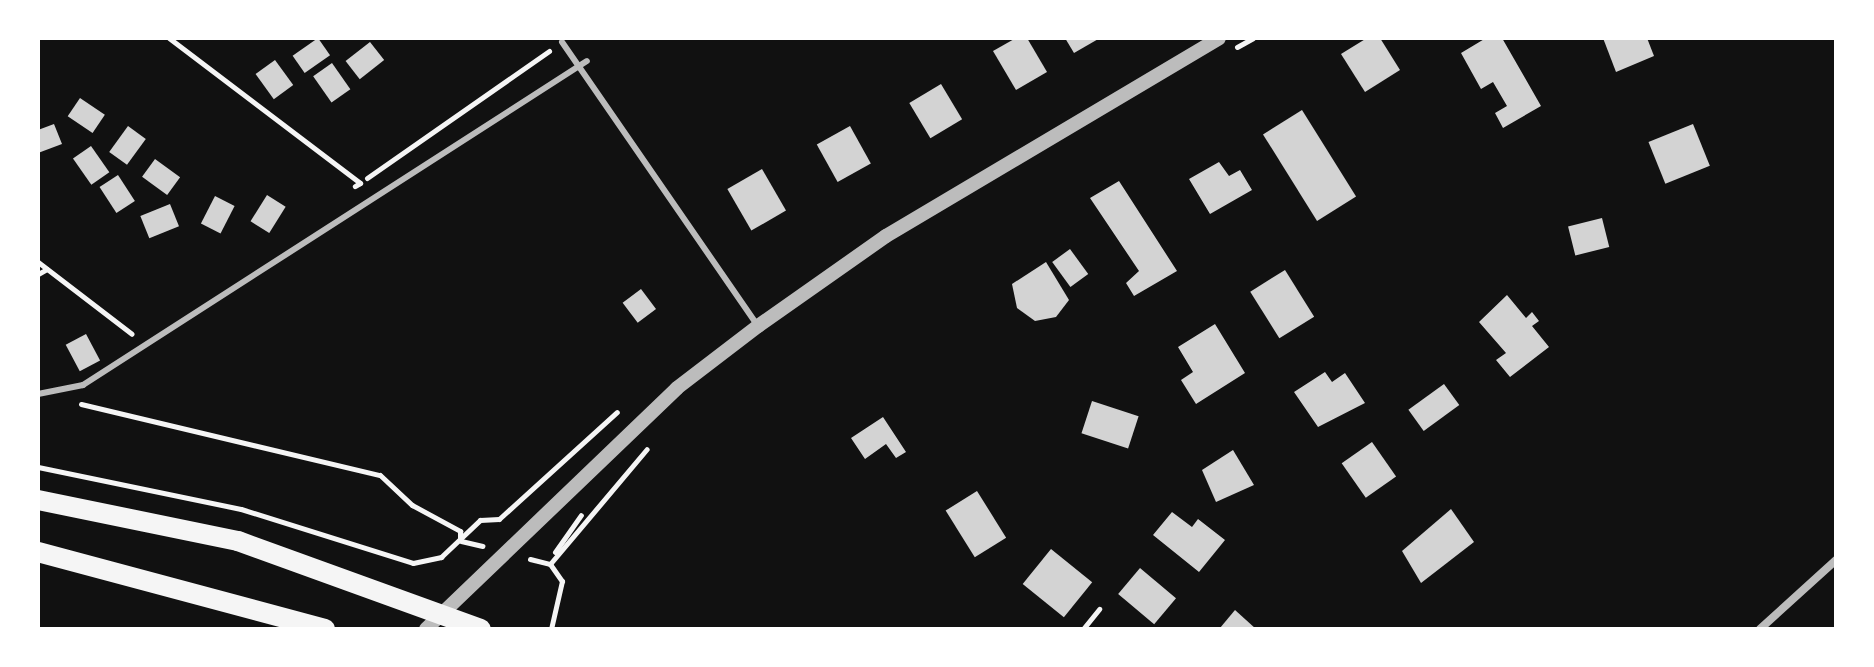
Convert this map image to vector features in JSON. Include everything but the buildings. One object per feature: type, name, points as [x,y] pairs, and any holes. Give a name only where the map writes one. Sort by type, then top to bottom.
[{"type":"main road","points":[[38,500],[238,541],[442,612],[481,629]]},
{"type":"main road","points":[[38,552],[325,629]]},
{"type":"street","points":[[426,629],[677,388],[758,326],[886,236],[1219,38]]},
{"type":"street","points":[[1760,629],[1836,560]]},
{"type":"lane","points":[[562,42],[573,65],[758,326]]},
{"type":"lane","points":[[38,394],[49,396],[83,385],[573,65],[587,61]]},
{"type":"path","points":[[1225,54],[1253,38]]},
{"type":"path","points":[[171,39],[360,183]]},
{"type":"path","points":[[346,192],[562,42]]},
{"type":"path","points":[[38,262],[136,337],[149,328]]},
{"type":"path","points":[[38,274],[47,269]]},
{"type":"path","points":[[38,467],[241,509],[413,563],[441,557],[460,541],[460,531],[412,505],[380,475],[49,396]]},
{"type":"path","points":[[550,564],[653,442]]},
{"type":"path","points":[[460,541],[550,564]]},
{"type":"path","points":[[550,564],[564,595],[551,629]]},
{"type":"path","points":[[1083,629],[1099,609]]}]
